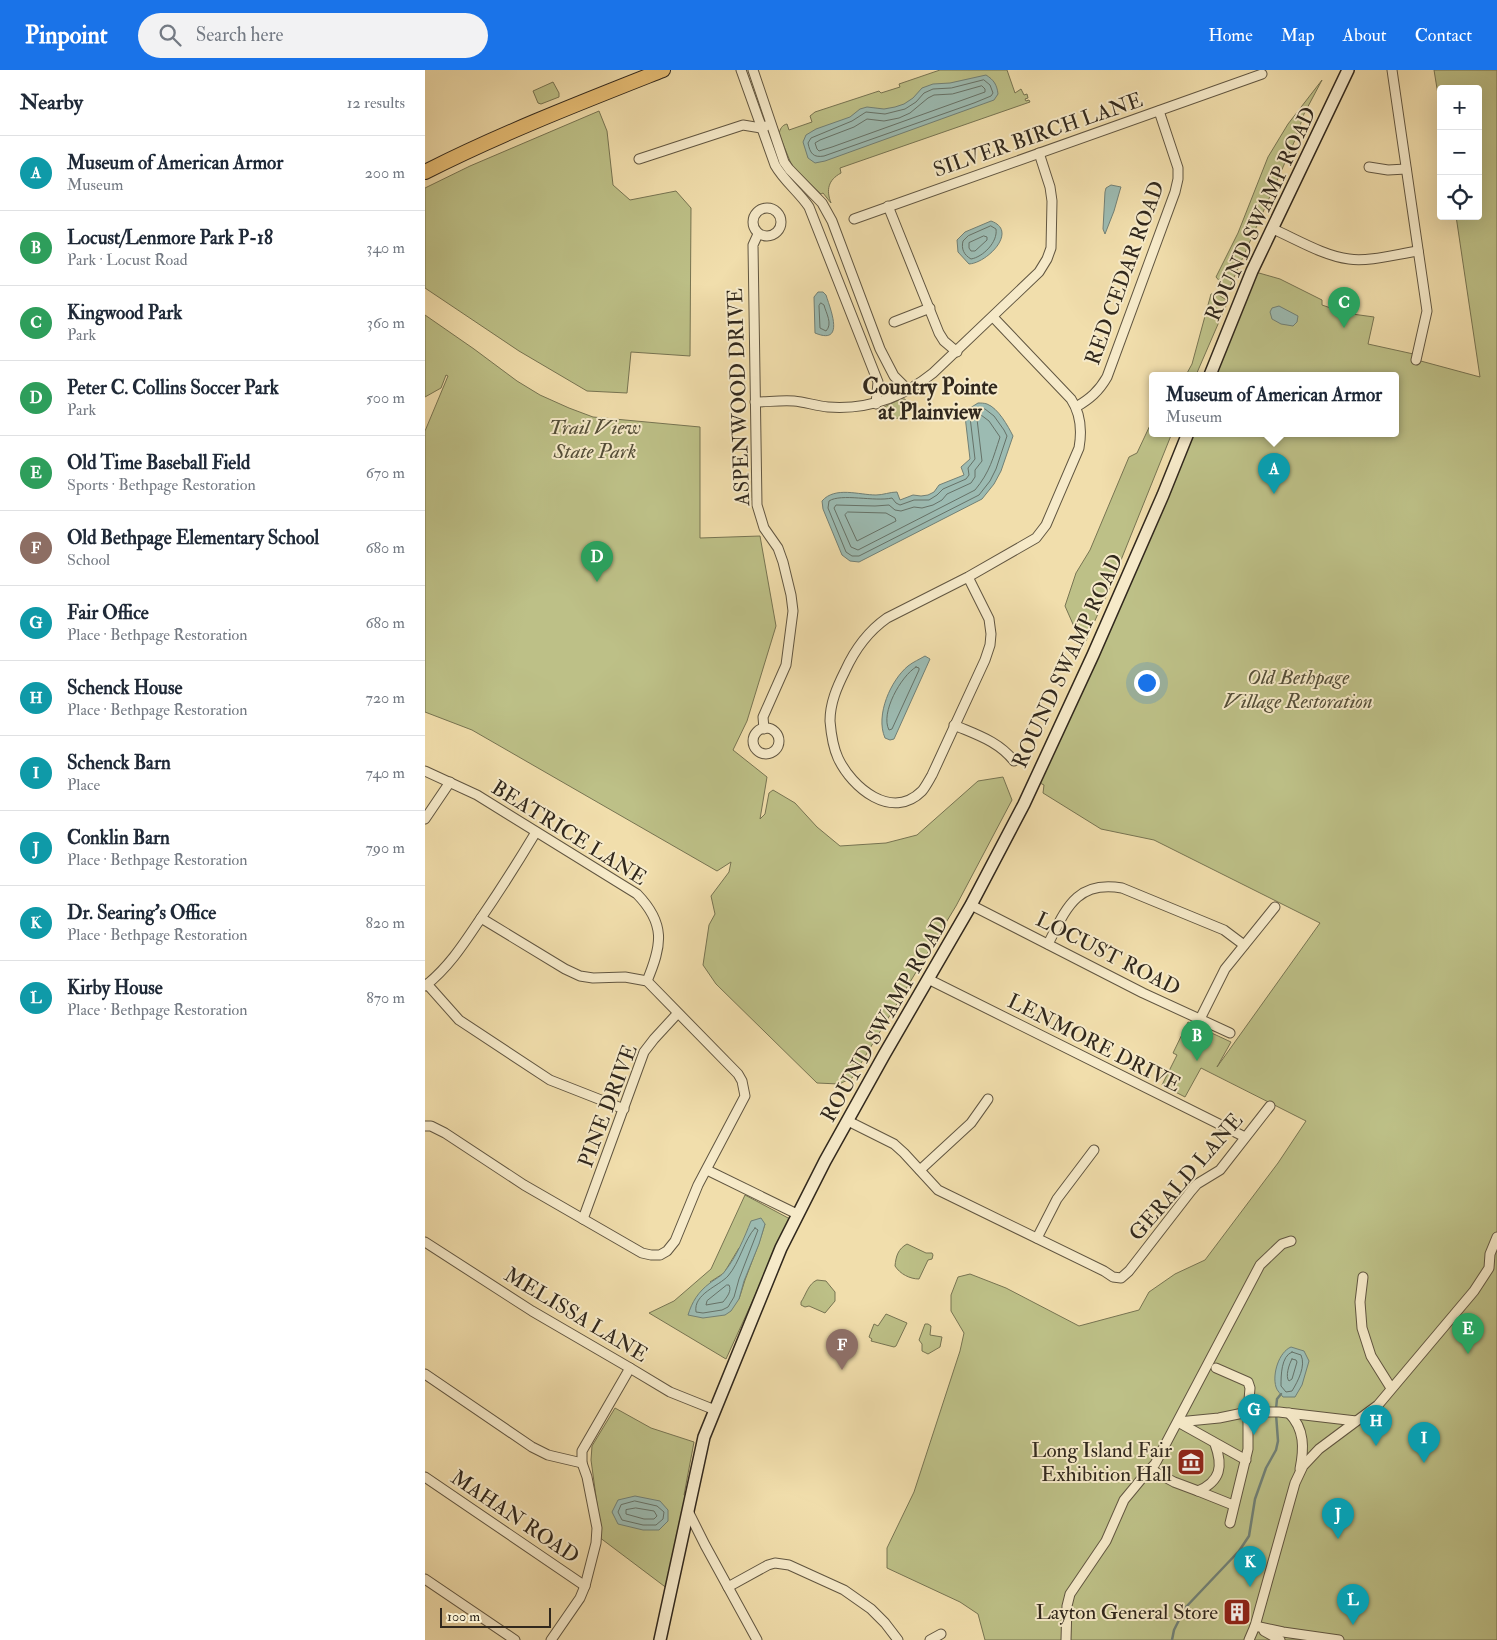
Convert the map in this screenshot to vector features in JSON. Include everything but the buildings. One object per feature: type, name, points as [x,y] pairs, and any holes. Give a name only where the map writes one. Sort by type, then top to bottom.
[{"type":"main road","points":[[425,172],[568,107],[663,70]]},
{"type":"main road","name":"ROUND SWAMP ROAD","points":[[1211,372],[1252,271],[1348,70]]},
{"type":"main road","name":"ROUND SWAMP ROAD","points":[[660,1640],[704,1437],[781,1248],[797,1214],[884,1055],[971,905],[1024,804],[1093,655],[1186,437]]},
{"type":"street","points":[[741,70],[761,128],[778,169],[809,207],[878,382],[876,404]]},
{"type":"street","points":[[753,70],[781,153],[789,169],[822,203],[835,230],[879,349],[894,376],[909,390]]},
{"type":"street","points":[[1392,70],[1427,311],[1416,360]]},
{"type":"street","name":"SILVER BIRCH LANE","points":[[854,219],[1263,74]]},
{"type":"street","name":"RED CEDAR ROAD","points":[[1076,407],[1089,400],[1100,389],[1107,377],[1175,192],[1178,168],[1159,110]]},
{"type":"street","points":[[639,159],[743,126],[761,128],[771,124]]},
{"type":"street","points":[[755,402],[793,401],[836,407],[876,404],[909,390],[933,373],[957,352],[1039,272],[1047,259],[1051,248],[1052,201],[1050,186],[1039,153]]},
{"type":"street","points":[[1369,167],[1388,170],[1406,169]]},
{"type":"street","points":[[889,206],[939,333],[957,352]]},
{"type":"street","points":[[1273,229],[1328,253],[1348,259],[1363,259],[1418,251]]},
{"type":"street","name":"ASPENWOOD DRIVE","points":[[758,234],[753,246],[757,505],[764,528],[778,548],[783,562],[793,611],[786,665],[763,717],[764,728]]},
{"type":"street","points":[[894,322],[930,308]]},
{"type":"street","points":[[968,576],[989,619],[991,634],[985,660],[923,789],[915,797],[903,802],[880,801],[858,786],[846,772],[837,757],[832,738],[830,720],[836,689],[854,653],[867,635],[887,618],[1036,538],[1046,525],[1079,448],[1081,435],[1076,407],[1056,383],[993,317]]},
{"type":"street","points":[[954,725],[992,741],[1006,751],[1014,761]]},
{"type":"street","name":"BEATRICE LANE","points":[[425,771],[477,795],[626,887],[647,904],[657,923],[659,936],[658,952],[647,981]]},
{"type":"street","points":[[425,819],[450,782]]},
{"type":"street","points":[[537,832],[451,962],[438,976],[426,985],[459,1020],[550,1080],[624,1109]]},
{"type":"street","points":[[1048,944],[1072,901],[1086,890],[1104,886],[1122,888],[1224,930],[1244,945]]},
{"type":"street","name":"LOCUST ROAD","points":[[971,905],[1143,993],[1230,1033]]},
{"type":"street","points":[[1200,1019],[1219,979],[1275,907]]},
{"type":"street","points":[[425,1126],[431,1126],[445,1133],[524,1185],[642,1253],[651,1256],[667,1251],[675,1241],[698,1185],[742,1104],[745,1092],[743,1081],[738,1074],[677,1014],[647,981],[625,977],[593,978],[580,976],[565,969],[481,918]]},
{"type":"street","name":"LENMORE DRIVE","points":[[928,979],[1245,1138]]},
{"type":"street","name":"PINE DRIVE","points":[[583,1219],[644,1052],[653,1039],[677,1014]]},
{"type":"street","points":[[920,1170],[971,1123],[988,1099]]},
{"type":"street","name":"GERALD LANE","points":[[1037,1238],[1113,1277],[1121,1278],[1129,1271],[1197,1184],[1220,1170],[1270,1106]]},
{"type":"street","points":[[848,1121],[894,1144],[905,1153],[939,1190],[1037,1238],[1057,1199],[1094,1150]]},
{"type":"street","points":[[707,1170],[797,1214]]},
{"type":"street","points":[[1249,1640],[1255,1626],[1295,1483],[1303,1466],[1319,1449],[1378,1405],[1493,1270],[1490,1254],[1497,1237]]},
{"type":"street","points":[[1066,1640],[1067,1606],[1070,1594],[1106,1541],[1125,1500],[1155,1464],[1260,1265],[1283,1244],[1291,1240]]},
{"type":"street","name":"MELISSA LANE","points":[[425,1242],[532,1311],[670,1392],[715,1410]]},
{"type":"street","points":[[1363,1278],[1359,1302],[1362,1328],[1371,1356],[1391,1388]]},
{"type":"street","points":[[551,1640],[580,1598],[596,1543],[597,1528],[582,1463],[582,1451],[630,1368]]},
{"type":"street","points":[[1216,1368],[1248,1382],[1250,1388],[1247,1412],[1248,1449],[1229,1523]]},
{"type":"street","points":[[425,1374],[532,1447],[548,1455],[582,1463]]},
{"type":"street","points":[[1178,1422],[1219,1418],[1247,1412],[1289,1413],[1356,1421]]},
{"type":"street","points":[[1289,1413],[1302,1434],[1302,1456],[1299,1475]]},
{"type":"street","points":[[1178,1422],[1246,1460]]},
{"type":"street","points":[[1198,1491],[1215,1479],[1219,1471],[1220,1457],[1215,1444]]},
{"type":"street","points":[[1150,1469],[1175,1482],[1233,1505]]},
{"type":"street","name":"MAHAN ROAD","points":[[425,1477],[585,1586]]},
{"type":"street","points":[[689,1511],[757,1640]]},
{"type":"street","points":[[728,1587],[768,1565],[775,1563],[789,1565],[844,1590],[863,1602],[885,1623],[898,1640]]},
{"type":"street","points":[[425,1579],[515,1640]]},
{"type":"street","points":[[1255,1626],[1293,1637],[1339,1640]]},
{"type":"street","points":[[1255,1626],[1280,1640]]},
{"type":"street","points":[[930,1640],[941,1634]]},
{"type":"green space","points":[[940,70],[1007,70],[1015,93],[1021,89],[1024,95],[1027,94],[1028,98],[1025,99],[1026,101],[1029,100],[1030,102],[840,168],[841,173],[833,179],[829,186],[831,203],[823,193],[821,194],[792,166],[779,134],[784,125],[787,124],[789,130],[812,122],[810,116],[815,112],[879,91],[881,93],[900,87],[899,84]]},
{"type":"green space","name":"Old Bethpage Village Restoration","points":[[1434,70],[1497,70],[1497,1640],[985,1640],[978,1614],[960,1602],[887,1568],[887,1548],[914,1492],[960,1351],[964,1333],[951,1311],[951,1295],[958,1277],[970,1274],[1006,1288],[1079,1326],[1139,1310],[1149,1292],[1175,1274],[1205,1260],[1278,1163],[1306,1121],[1201,1068],[1185,1097],[1162,1085],[1177,1055],[1173,1053],[1188,1022],[1231,1042],[1217,1067],[1320,923],[1154,840],[1101,829],[1043,793],[1044,785],[1036,781],[1190,437],[1399,437],[1399,372],[1214,372],[1252,271],[1280,279],[1322,300],[1322,305],[1345,313],[1374,317],[1368,344],[1418,355],[1417,360],[1480,377],[1457,220],[1482,220],[1482,85],[1437,85],[1437,88]]},
{"type":"green space","points":[[1322,80],[1304,114],[1295,140],[1228,291],[1216,277],[1238,233],[1268,157],[1288,124]]},
{"type":"green space","points":[[553,82],[559,97],[541,104],[538,103],[533,91]]},
{"type":"green space","points":[[599,111],[607,131],[613,185],[630,200],[676,191],[691,208],[690,356],[631,352],[627,393],[587,391],[519,351],[425,288],[425,188],[470,166]]},
{"type":"green space","points":[[1211,294],[1217,294],[1228,301],[1197,372],[1188,372],[1192,364]]},
{"type":"green space","name":"Trail View State Park","points":[[425,315],[517,381],[540,395],[569,408],[593,417],[700,427],[700,538],[760,536],[776,626],[747,721],[733,750],[767,777],[760,819],[765,814],[769,793],[773,790],[795,803],[817,827],[840,846],[886,843],[917,835],[978,781],[1003,777],[1012,800],[956,906],[852,1078],[839,1084],[817,1083],[716,984],[703,965],[709,925],[715,914],[711,896],[729,872],[731,862],[717,871],[472,730],[425,712],[425,431],[448,376],[446,375],[441,388],[425,397]]},
{"type":"green space","points":[[905,399],[909,403],[906,414],[895,419],[887,417],[883,411],[884,407]]},
{"type":"green space","points":[[1149,428],[1149,437],[1170,437],[1111,585],[1083,647],[1065,606],[1076,573],[1090,550],[1129,457],[1137,453]]},
{"type":"green space","points":[[745,1195],[790,1219],[726,1359],[649,1313],[674,1301],[711,1269]],"holes":[[[765,1224],[739,1299],[710,1282],[724,1273],[739,1248]]]},
{"type":"green space","points":[[907,1244],[933,1255],[932,1259],[928,1260],[919,1279],[905,1276],[895,1266],[898,1253]]},
{"type":"green space","points":[[817,1280],[826,1281],[835,1292],[835,1301],[825,1313],[809,1306],[801,1305],[809,1287]]},
{"type":"green space","points":[[886,1314],[907,1323],[894,1347],[871,1341],[872,1339],[869,1337],[874,1324],[878,1326]]},
{"type":"green space","points":[[925,1324],[931,1326],[930,1335],[942,1337],[940,1347],[928,1354],[922,1351],[922,1344],[919,1340]]},
{"type":"green space","points":[[615,1408],[651,1428],[694,1442],[684,1495],[688,1497],[668,1589],[599,1537],[600,1526],[591,1460],[592,1446]]},
{"type":"water","points":[[986,75],[997,88],[998,94],[994,100],[825,161],[815,163],[808,158],[803,142],[806,135],[816,129],[850,117],[860,109],[867,107],[884,109],[904,104],[922,88],[933,84],[950,83]]},
{"type":"water","points":[[1111,185],[1121,187],[1105,234],[1103,229],[1105,192],[1106,188]]},
{"type":"water","points":[[991,221],[999,226],[1002,232],[1001,239],[991,253],[969,264],[958,252],[957,240],[965,232]]},
{"type":"water","points":[[818,292],[823,292],[826,295],[834,324],[830,334],[825,336],[815,333],[814,297]]},
{"type":"water","points":[[1279,306],[1298,316],[1297,322],[1293,326],[1281,324],[1272,319],[1270,312],[1272,308]]},
{"type":"water","points":[[978,403],[987,404],[995,409],[1013,436],[1001,471],[994,484],[982,499],[859,562],[850,561],[842,555],[823,509],[822,501],[827,496],[847,492],[876,495],[897,492],[900,500],[913,495],[928,495],[934,492],[939,485],[964,475],[961,467],[970,459],[965,416],[970,408]]},
{"type":"water","points":[[925,656],[930,659],[894,739],[885,738],[882,729],[882,719],[886,699],[902,672]]},
{"type":"water","points":[[761,1218],[765,1224],[759,1244],[739,1299],[731,1311],[725,1315],[703,1318],[688,1315],[699,1294],[722,1274],[729,1265],[740,1247],[751,1221]]},
{"type":"water","points":[[1291,1347],[1304,1351],[1309,1361],[1302,1385],[1295,1397],[1283,1397],[1276,1387],[1275,1376],[1280,1358]]},
{"type":"water","points":[[635,1496],[660,1501],[668,1510],[668,1521],[659,1530],[643,1530],[618,1524],[612,1512],[618,1500]]},
{"type":"waterway","points":[[1276,1409],[1277,1399],[1281,1394]]},
{"type":"waterway","points":[[1172,1640],[1174,1630],[1185,1608],[1239,1551],[1249,1536],[1255,1499],[1278,1441],[1276,1414]]},
{"type":"place","name":"Kingwood Park","points":[[1344,328]]},
{"type":"place","name":"Museum of American Armor","points":[[1274,494]]},
{"type":"place","name":"Peter C. Collins Soccer Park","points":[[597,582]]},
{"type":"place","name":"Locust/Lenmore Park P-18","points":[[1197,1061]]},
{"type":"place","name":"Old Time Baseball Field","points":[[1468,1354]]},
{"type":"place","name":"Old Bethpage Elementary School","points":[[842,1370]]},
{"type":"place","name":"Fair Office","points":[[1254,1435]]},
{"type":"place","name":"Schenck House","points":[[1376,1446]]},
{"type":"place","name":"Long Island Fair Exhibition Hall","points":[[1191,1462]]},
{"type":"place","name":"Schenck Barn","points":[[1424,1463]]},
{"type":"place","name":"Conklin Barn","points":[[1338,1539]]},
{"type":"place","name":"Dr. Searing's Office","points":[[1250,1587]]},
{"type":"place","name":"Layton General Store","points":[[1237,1612]]},
{"type":"place","name":"Kirby House","points":[[1353,1625]]},
{"type":"district","name":"Country Pointe at Plainview","points":[[930,400]]}]
